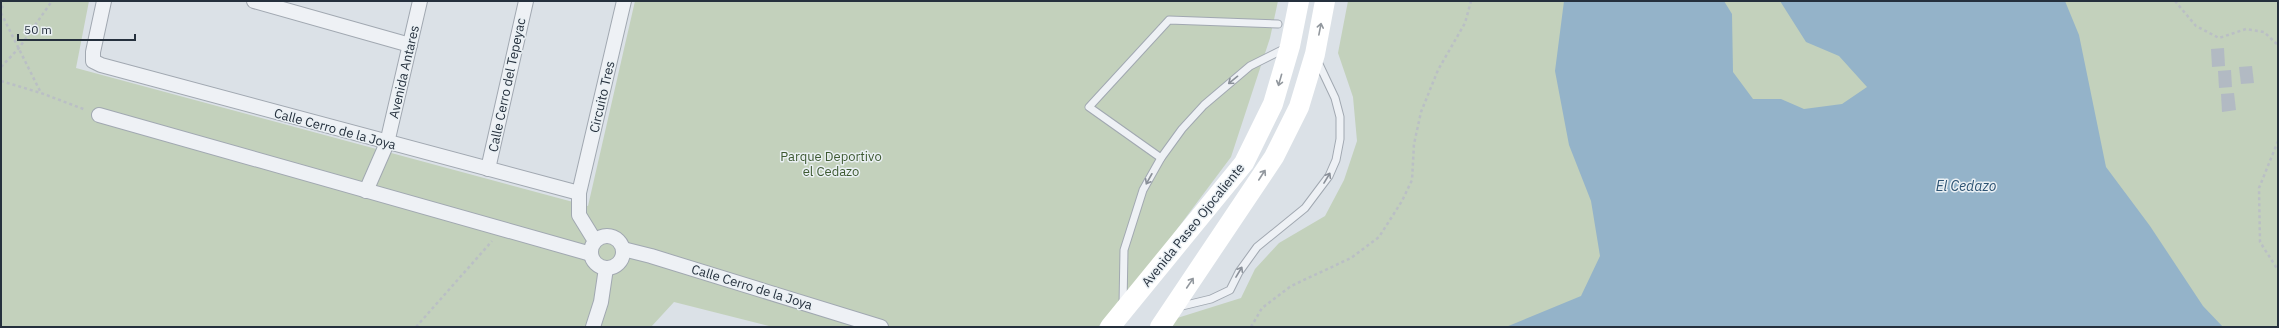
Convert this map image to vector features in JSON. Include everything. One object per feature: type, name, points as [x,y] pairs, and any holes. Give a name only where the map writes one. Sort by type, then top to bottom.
[{"type":"main road","name":"Avenida Paseo Ojocaliente","points":[[1117,320],[1244,163],[1273,104],[1290,46],[1299,1]]},
{"type":"main road","name":"Avenida Paseo Ojocaliente","points":[[1160,327],[1274,157],[1299,107],[1315,54],[1325,1]]},
{"type":"street","name":"Calle Cerro de la Joya","points":[[104,1],[93,52],[94,61],[108,67],[387,143],[579,193]]},
{"type":"street","points":[[254,1],[410,45]]},
{"type":"street","name":"Avenida Antares","points":[[366,191],[387,143],[420,1]]},
{"type":"street","name":"Calle Cerro del Tepeyac","points":[[488,169],[526,1]]},
{"type":"street","name":"Circuito Tres","points":[[595,241],[579,215],[579,193],[624,1]]},
{"type":"street","points":[[99,115],[591,254]]},
{"type":"street","points":[[601,236],[615,237],[620,242],[623,249],[619,263],[613,267],[606,268],[593,261],[591,254],[595,241],[601,236]]},
{"type":"street","name":"Calle Cerro de la Joya","points":[[623,249],[651,256],[881,327]]},
{"type":"street","points":[[593,327],[601,302],[606,268]]},
{"type":"lane","points":[[1161,158],[1089,107],[1169,20],[1278,24]]},
{"type":"lane","points":[[1117,320],[1124,250],[1143,190],[1161,158],[1182,129],[1204,105],[1229,83],[1250,66],[1290,46]]},
{"type":"lane","points":[[1172,309],[1211,299],[1230,290],[1239,272],[1257,248],[1304,208],[1330,176],[1337,153],[1340,117],[1335,98],[1315,54]]},
{"type":"path","points":[[1,67],[19,48],[52,1]]},
{"type":"path","points":[[1251,327],[1262,308],[1291,286],[1351,258],[1379,237],[1402,201],[1412,180],[1414,144],[1421,112],[1438,70],[1466,23],[1471,1]]},
{"type":"path","points":[[2175,1],[2196,26],[2219,38],[2246,30],[2264,32],[2278,45]]},
{"type":"path","points":[[1,13],[41,93]]},
{"type":"path","points":[[1,81],[41,93],[99,115]]},
{"type":"path","points":[[2278,141],[2259,188],[2260,242],[2278,270]]},
{"type":"path","points":[[416,327],[502,229]]},
{"type":"green space","name":"Parque Deportivo el Cedazo","points":[[1,1],[89,1],[76,68],[588,206],[635,1],[1278,1],[1270,38],[1231,157],[1142,276],[1098,327],[773,327],[674,302],[651,327],[1,327]]},
{"type":"green space","points":[[1348,1],[2278,1],[2278,327],[1166,327],[1174,319],[1241,298],[1255,269],[1279,243],[1325,216],[1344,180],[1357,141],[1353,97],[1338,53]]},
{"type":"water","name":"El Cedazo","points":[[1564,1],[1724,1],[1732,14],[1733,72],[1753,99],[1781,99],[1804,109],[1842,104],[1867,87],[1839,56],[1806,42],[1780,1],[2065,1],[2079,35],[2106,167],[2150,226],[2203,306],[2223,327],[1506,327],[1581,296],[1600,256],[1591,201],[1569,145],[1555,71]]},
{"type":"building","points":[[2224,48],[2225,66],[2212,67],[2211,49]]},
{"type":"building","points":[[2252,66],[2254,83],[2241,84],[2239,67]]},
{"type":"building","points":[[2231,70],[2232,87],[2219,88],[2218,71]]},
{"type":"building","points":[[2234,93],[2236,110],[2222,112],[2221,94]]}]
